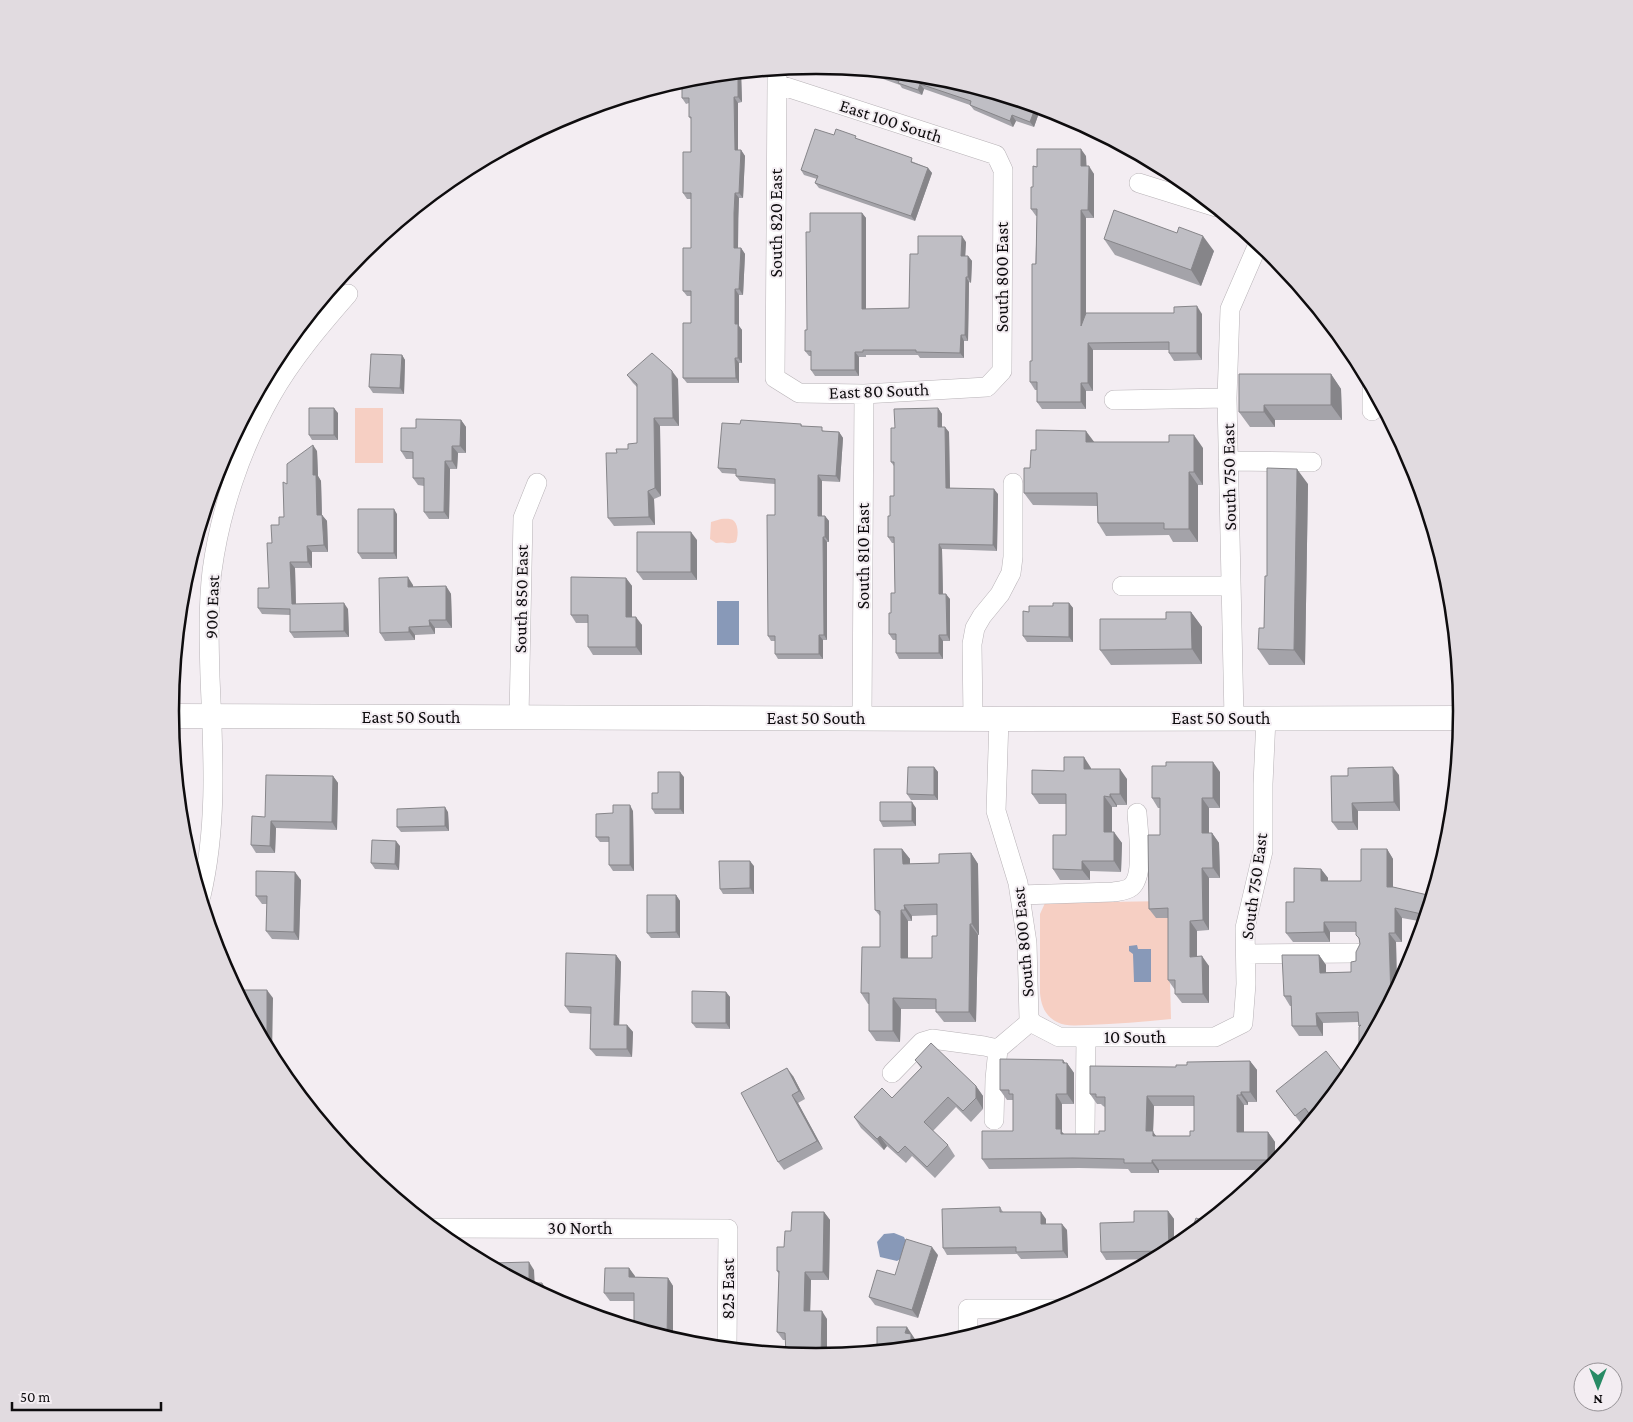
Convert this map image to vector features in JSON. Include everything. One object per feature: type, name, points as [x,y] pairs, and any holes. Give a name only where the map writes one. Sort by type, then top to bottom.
[{"type":"main road","name":"East 50 South","points":[[179,716],[999,719],[1454,718]]},
{"type":"street","name":"East 100 South","points":[[777,76],[996,156],[1000,163]]},
{"type":"street","name":"South 820 East","points":[[775,378],[777,76]]},
{"type":"street","name":"South 800 East","points":[[987,387],[1002,371],[1003,170],[1000,163]]},
{"type":"street","points":[[1139,182],[1199,202]]},
{"type":"street","name":"South 750 East","points":[[1234,718],[1227,398],[1230,309],[1256,250]]},
{"type":"street","name":"900 East","points":[[203,883],[208,857],[213,801],[210,632],[212,572],[240,443],[249,423],[271,396],[291,364],[314,333],[348,294]]},
{"type":"street","name":"East 80 South","points":[[775,378],[799,393],[864,394],[987,387]]},
{"type":"street","name":"South 810 East","points":[[862,718],[864,394]]},
{"type":"street","points":[[1114,400],[1227,398]]},
{"type":"street","points":[[1372,399],[1372,411]]},
{"type":"street","points":[[1228,461],[1312,462]]},
{"type":"street","name":"South 850 East","points":[[519,717],[522,518],[537,483]]},
{"type":"street","points":[[973,718],[972,644],[975,628],[1000,594],[1011,573],[1013,557],[1013,483]]},
{"type":"street","points":[[1122,586],[1231,586]]},
{"type":"street","name":"South 750 East","points":[[1243,1024],[1246,984],[1245,928],[1263,850],[1266,718]]},
{"type":"street","name":"South 800 East","points":[[999,719],[996,811],[1020,894],[1027,944],[1030,1020]]},
{"type":"street","points":[[1020,894],[1113,892],[1124,891],[1132,886],[1137,879],[1139,866],[1137,813]]},
{"type":"street","points":[[1246,954],[1356,953]]},
{"type":"street","points":[[994,1120],[998,1049],[1030,1020]]},
{"type":"street","name":"10 South","points":[[1030,1020],[1059,1037],[1216,1037],[1243,1024]]},
{"type":"street","points":[[1085,1130],[1086,1037]]},
{"type":"street","points":[[892,1073],[922,1042],[932,1039],[998,1049]]},
{"type":"street","name":"30 North","points":[[446,1229],[728,1229]]},
{"type":"street","name":"825 East","points":[[728,1229],[728,1342]]},
{"type":"street","points":[[968,1330],[968,1309],[1035,1309]]},
{"type":"shaded area","points":[[355,408],[383,408],[383,463],[355,463]]},
{"type":"shaded area","points":[[731,519],[736,523],[738,532],[736,542],[716,543],[710,539],[711,522]]},
{"type":"shaded area","points":[[1168,901],[1171,1019],[1064,1025],[1049,1017],[1041,1002],[1040,993],[1040,914],[1045,903]]},
{"type":"water","points":[[717,601],[739,601],[739,645],[717,645]]},
{"type":"water","points":[[1137,945],[1138,949],[1151,949],[1151,982],[1134,982],[1133,954],[1129,951],[1129,946]]},
{"type":"water","points":[[894,1233],[904,1237],[908,1246],[905,1256],[897,1261],[880,1257],[877,1242],[884,1234]]},
{"type":"building","points":[[891,78],[981,95],[1034,113],[1030,122],[1012,115],[1010,121],[970,105],[971,101],[920,84],[918,90],[898,83],[899,81]]},
{"type":"building","points":[[738,79],[738,97],[734,97],[735,150],[741,150],[739,193],[735,193],[734,248],[741,248],[739,289],[735,289],[735,324],[738,324],[738,358],[735,358],[736,378],[683,378],[683,323],[691,323],[691,291],[683,291],[683,248],[691,248],[691,193],[683,193],[683,152],[691,152],[691,117],[689,117],[689,98],[682,98],[682,88]]},
{"type":"building","points":[[815,129],[834,135],[836,129],[856,136],[855,138],[912,158],[911,162],[928,168],[911,216],[815,183],[818,176],[801,170]]},
{"type":"building","points":[[1037,149],[1081,149],[1081,166],[1089,166],[1088,210],[1081,210],[1081,326],[1086,313],[1174,313],[1174,307],[1197,306],[1197,353],[1169,353],[1169,342],[1088,343],[1088,383],[1081,383],[1081,402],[1037,402],[1037,382],[1030,382],[1030,361],[1032,361],[1032,264],[1036,264],[1037,209],[1031,209],[1031,187],[1033,187],[1033,166],[1037,167]]},
{"type":"building","points":[[1114,210],[1177,233],[1179,227],[1203,236],[1191,270],[1104,239]]},
{"type":"building","points":[[810,213],[862,213],[862,309],[909,308],[910,254],[918,254],[918,236],[962,236],[961,256],[968,256],[968,277],[966,277],[965,335],[961,335],[960,353],[916,352],[916,350],[863,350],[863,352],[855,352],[855,370],[811,370],[811,351],[805,351],[805,330],[807,330],[806,232],[810,232]]},
{"type":"building","points":[[652,353],[672,371],[673,418],[654,418],[655,488],[648,491],[649,517],[608,518],[606,453],[617,453],[616,449],[628,449],[628,444],[637,443],[637,384],[627,375]]},
{"type":"building","points":[[371,354],[402,355],[400,388],[369,387]]},
{"type":"building","points":[[1239,374],[1331,374],[1331,405],[1264,405],[1264,412],[1239,412]]},
{"type":"building","points":[[309,408],[334,408],[334,435],[309,435]]},
{"type":"building","points":[[938,408],[938,427],[945,427],[946,488],[994,489],[993,545],[939,544],[939,594],[946,594],[947,635],[939,635],[939,653],[896,653],[896,634],[889,634],[891,593],[895,593],[894,537],[888,537],[890,496],[894,496],[891,428],[895,428],[894,409]]},
{"type":"building","points":[[416,419],[461,420],[460,446],[452,446],[452,461],[445,461],[444,512],[424,512],[424,478],[413,478],[413,452],[401,451],[401,428],[416,428]]},
{"type":"building","points":[[741,420],[801,424],[801,426],[822,427],[822,431],[839,432],[836,476],[818,475],[818,516],[825,516],[825,537],[823,537],[824,635],[819,635],[819,654],[775,654],[775,636],[768,636],[767,515],[775,515],[775,479],[736,476],[736,469],[718,468],[722,423],[740,424]]},
{"type":"building","points":[[1036,430],[1086,431],[1086,442],[1169,442],[1169,435],[1194,435],[1194,472],[1189,472],[1189,529],[1164,529],[1164,523],[1098,523],[1097,493],[1024,493],[1024,468],[1030,468],[1031,450],[1036,450]]},
{"type":"building","points":[[313,445],[313,475],[316,475],[317,515],[322,515],[324,545],[307,546],[308,562],[290,562],[292,604],[344,603],[344,631],[290,632],[290,609],[258,608],[258,588],[269,588],[267,543],[272,543],[271,525],[279,525],[279,517],[284,517],[283,482],[287,484],[287,464]]},
{"type":"building","points":[[1267,468],[1297,469],[1294,650],[1258,649],[1259,628],[1264,628],[1265,576],[1267,576]]},
{"type":"building","points":[[358,509],[394,509],[394,553],[358,553]]},
{"type":"building","points":[[637,532],[691,532],[691,572],[637,572]]},
{"type":"building","points":[[408,577],[408,587],[446,586],[446,620],[429,620],[430,626],[409,627],[409,632],[380,633],[379,578]]},
{"type":"building","points":[[571,577],[626,578],[626,617],[636,617],[636,647],[588,647],[588,615],[571,615]]},
{"type":"building","points":[[1053,603],[1069,603],[1069,637],[1023,636],[1023,611],[1029,612],[1029,606],[1053,606]]},
{"type":"building","points":[[1166,612],[1191,612],[1192,649],[1100,650],[1100,619],[1166,619]]},
{"type":"building","points":[[1064,757],[1084,757],[1084,769],[1120,769],[1120,794],[1110,794],[1110,797],[1104,796],[1104,832],[1114,832],[1114,861],[1082,861],[1082,870],[1053,869],[1053,835],[1066,835],[1066,794],[1032,794],[1032,770],[1064,771]]},
{"type":"building","points":[[1166,762],[1213,762],[1213,798],[1202,798],[1202,833],[1212,833],[1213,868],[1202,868],[1203,920],[1190,921],[1190,957],[1202,956],[1203,994],[1175,994],[1175,980],[1168,980],[1168,908],[1149,909],[1148,835],[1160,835],[1160,798],[1152,798],[1152,766],[1166,766]]},
{"type":"building","points":[[908,767],[934,767],[934,795],[907,794]]},
{"type":"building","points":[[1393,767],[1394,802],[1352,803],[1353,822],[1332,822],[1331,776],[1348,776],[1348,768]]},
{"type":"building","points":[[658,772],[680,772],[680,809],[652,809],[652,793],[658,793]]},
{"type":"building","points":[[266,775],[333,776],[332,822],[271,821],[270,846],[251,845],[252,816],[265,817]]},
{"type":"building","points":[[880,802],[912,802],[912,821],[880,821]]},
{"type":"building","points":[[613,805],[630,805],[630,865],[609,865],[609,837],[596,837],[596,814],[613,813]]},
{"type":"building","points":[[445,807],[445,826],[397,827],[397,809]]},
{"type":"building","points":[[372,840],[396,841],[395,864],[371,863]]},
{"type":"building","points":[[874,849],[902,849],[903,864],[939,863],[939,854],[971,853],[972,924],[970,924],[969,1012],[936,1012],[936,999],[893,998],[893,1031],[869,1031],[869,993],[861,993],[862,947],[880,947],[880,911],[875,910]],"holes":[[[937,904],[937,936],[932,936],[932,958],[901,958],[901,910],[905,910],[904,905]]]},
{"type":"building","points":[[1361,849],[1387,849],[1387,887],[1426,895],[1421,914],[1395,908],[1395,933],[1389,933],[1391,987],[1359,1044],[1359,1027],[1361,1025],[1359,1026],[1358,1012],[1316,1013],[1317,1026],[1292,1026],[1291,996],[1284,996],[1282,955],[1319,955],[1320,973],[1351,972],[1351,962],[1356,961],[1356,952],[1360,944],[1359,938],[1356,935],[1356,922],[1324,922],[1324,932],[1286,933],[1286,902],[1294,902],[1294,868],[1321,869],[1321,881],[1361,881]]},
{"type":"building","points":[[719,861],[750,861],[750,888],[720,889]]},
{"type":"building","points":[[256,871],[295,872],[294,932],[266,931],[267,896],[256,896]]},
{"type":"building","points":[[647,895],[676,895],[676,932],[647,933]]},
{"type":"building","points":[[566,953],[616,955],[614,1025],[627,1025],[627,1049],[590,1049],[591,1007],[565,1006]]},
{"type":"building","points":[[244,990],[267,990],[267,1033]]},
{"type":"building","points":[[692,991],[726,992],[726,1023],[692,1023]]},
{"type":"building","points":[[931,1043],[976,1086],[976,1098],[963,1111],[948,1097],[924,1122],[948,1145],[927,1167],[905,1146],[898,1153],[880,1136],[877,1139],[854,1117],[882,1088],[892,1098],[922,1067],[915,1060]]},
{"type":"building","points":[[1326,1051],[1342,1071],[1310,1114],[1305,1108],[1295,1116],[1276,1091]]},
{"type":"building","points":[[1000,1059],[1063,1060],[1063,1063],[1067,1063],[1067,1094],[1056,1094],[1056,1129],[1061,1129],[1061,1134],[1099,1134],[1099,1131],[1105,1131],[1105,1097],[1096,1097],[1096,1094],[1090,1094],[1090,1066],[1176,1067],[1176,1065],[1187,1065],[1187,1062],[1250,1061],[1250,1092],[1241,1092],[1241,1095],[1237,1095],[1237,1132],[1268,1132],[1268,1160],[1152,1160],[1152,1163],[1124,1163],[1124,1159],[982,1159],[982,1131],[1013,1131],[1013,1094],[1009,1094],[1009,1090],[1000,1090]],"holes":[[[1147,1096],[1194,1096],[1194,1131],[1190,1131],[1190,1136],[1153,1136],[1153,1131],[1146,1131]]]},
{"type":"building","points":[[787,1068],[799,1091],[792,1095],[817,1141],[778,1162],[741,1093]]},
{"type":"building","points":[[1000,1207],[1000,1212],[1041,1212],[1041,1224],[1062,1224],[1063,1251],[1016,1252],[1016,1247],[943,1248],[942,1209]]},
{"type":"building","points":[[1134,1211],[1168,1211],[1169,1242],[1154,1251],[1101,1252],[1100,1223],[1134,1222]]},
{"type":"building","points":[[792,1212],[824,1212],[823,1272],[805,1272],[804,1311],[822,1311],[821,1348],[786,1347],[785,1333],[777,1332],[779,1271],[777,1271],[777,1247],[784,1247],[785,1231],[791,1231]]},
{"type":"building","points":[[1196,1218],[1201,1220],[1194,1225]]},
{"type":"building","points":[[906,1239],[932,1247],[912,1310],[869,1297],[877,1270],[895,1275]]},
{"type":"building","points":[[529,1262],[529,1280],[498,1263]]},
{"type":"building","points":[[605,1268],[629,1268],[629,1277],[668,1278],[667,1330],[634,1321],[634,1293],[604,1293]]},
{"type":"building","points":[[877,1327],[907,1327],[905,1333],[911,1334],[911,1341],[877,1345]]}]
